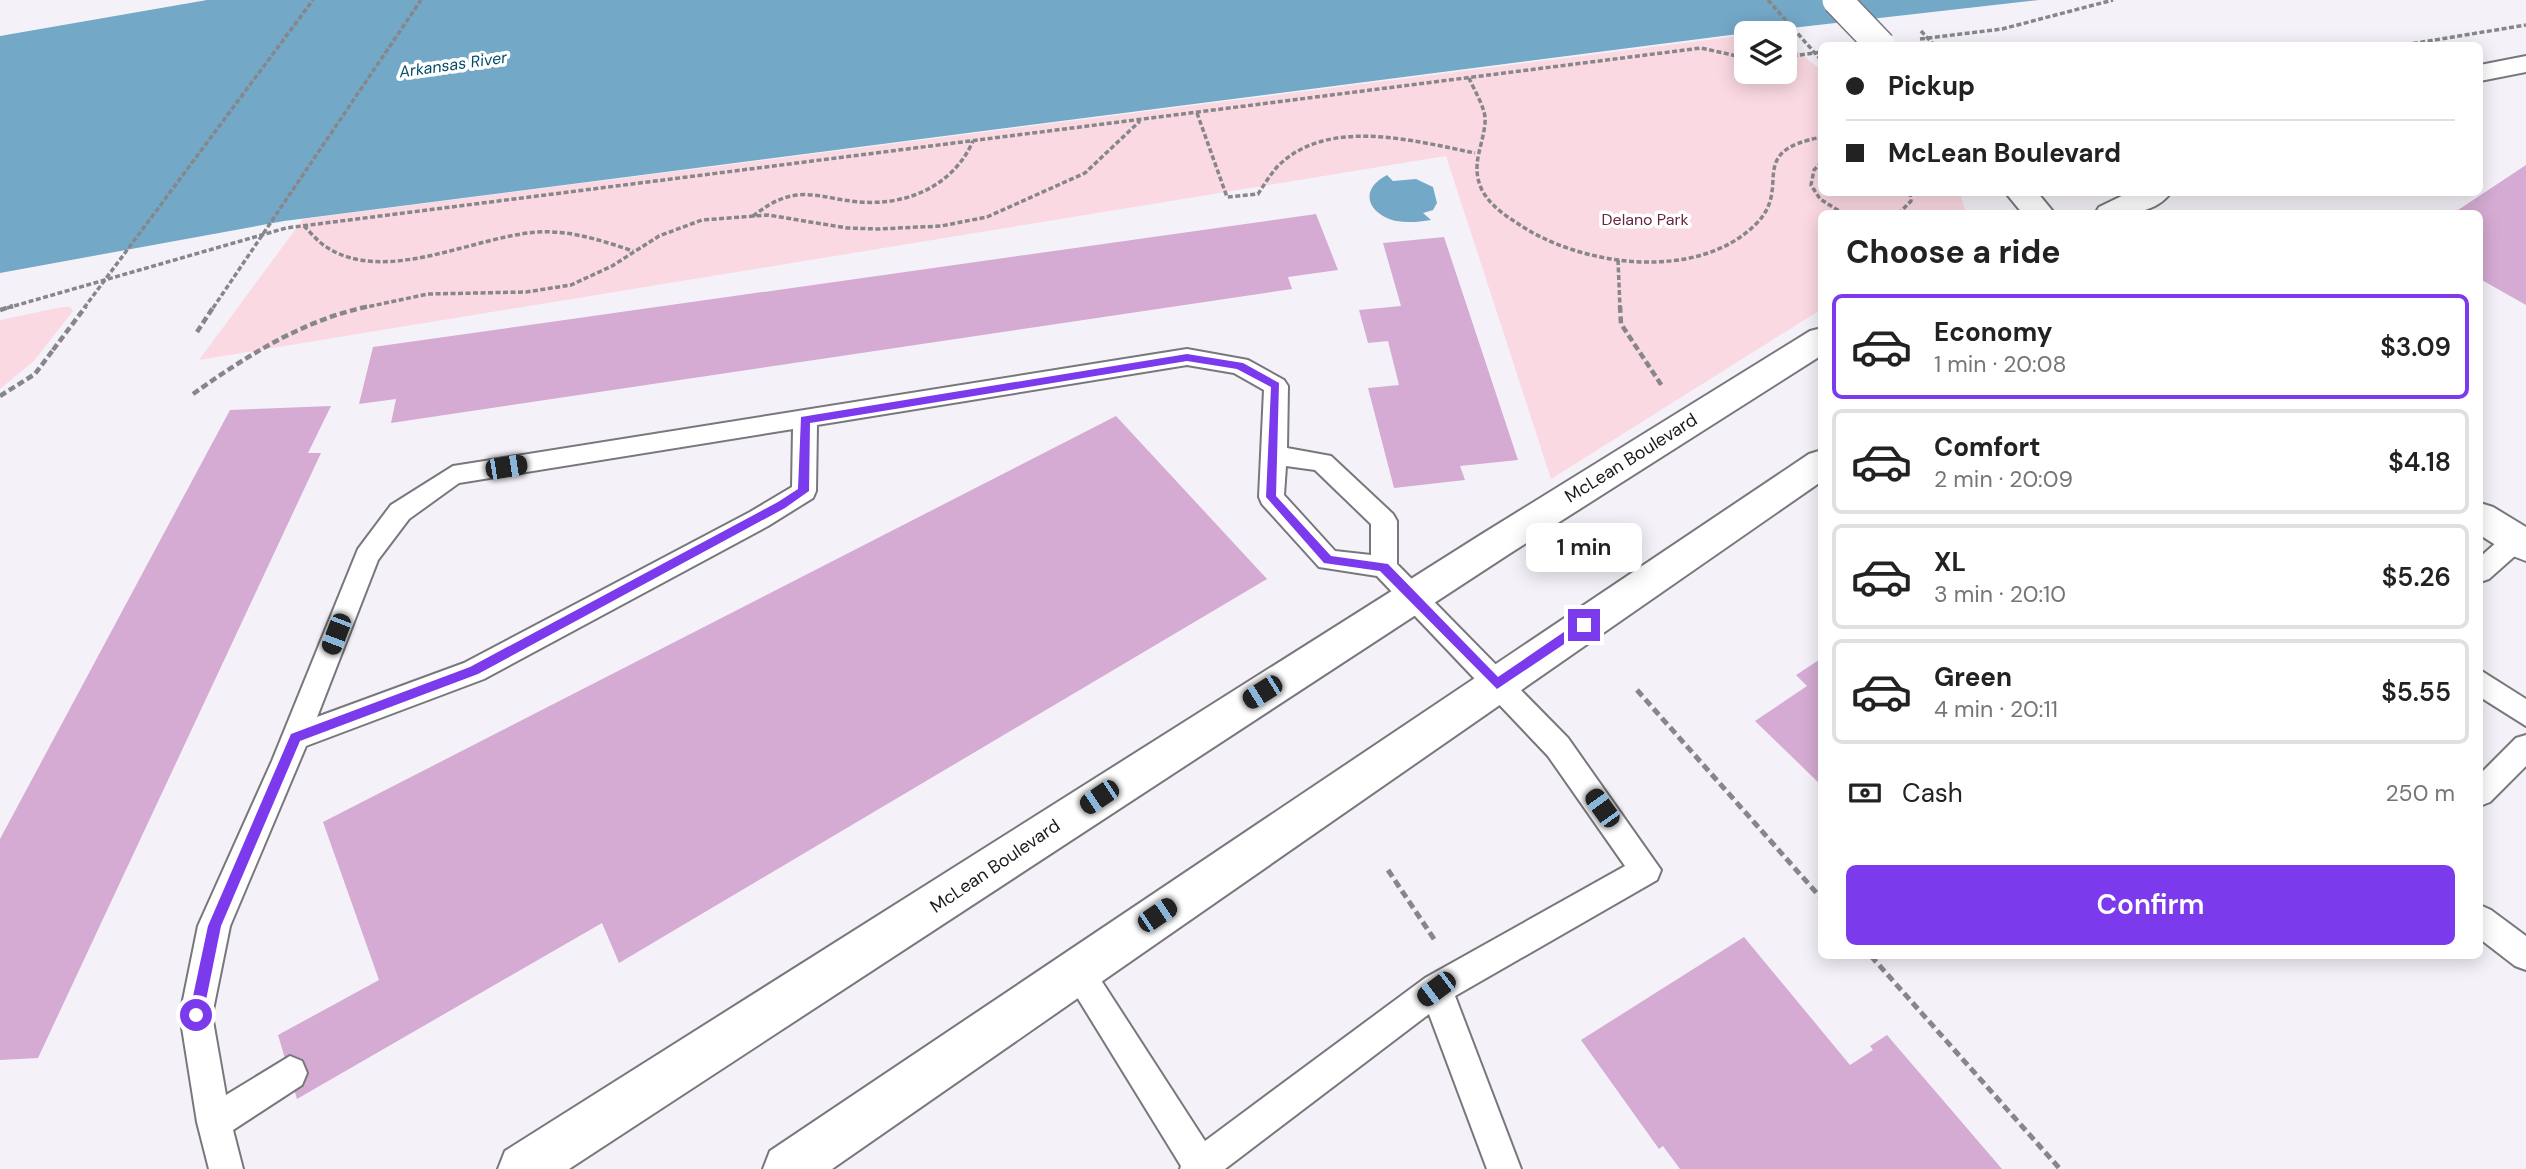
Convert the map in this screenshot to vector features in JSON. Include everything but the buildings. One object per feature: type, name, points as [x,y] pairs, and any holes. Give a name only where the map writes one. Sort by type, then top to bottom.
[{"type":"main road","points":[[1836,0],[1877,42]]},
{"type":"main road","points":[[2483,72],[2526,64]]},
{"type":"main road","points":[[2024,196],[2036,210]]},
{"type":"main road","points":[[2118,210],[2148,196]]},
{"type":"main road","name":"McLean Boulevard","points":[[523,1169],[869,950],[1168,752],[1818,342]]},
{"type":"main road","points":[[788,1169],[1818,466]]},
{"type":"main road","points":[[2483,519],[2521,543]]},
{"type":"lane","points":[[226,1169],[214,1122],[196,1015],[214,926],[295,738],[367,556],[400,512],[453,475],[1187,357],[1240,366],[1276,386],[1275,455],[1271,497],[1328,560],[1384,567],[1558,747],[1646,870],[1447,982],[1199,1168],[1077,971]]},
{"type":"lane","points":[[295,738],[474,671],[804,491],[805,420]]},
{"type":"lane","points":[[1275,455],[1322,462],[1384,521],[1384,567]]},
{"type":"lane","points":[[2483,570],[2521,543]]},
{"type":"lane","points":[[2483,684],[2526,714]]},
{"type":"lane","points":[[2483,790],[2526,747]]},
{"type":"lane","points":[[2483,921],[2526,955]]},
{"type":"lane","points":[[1447,982],[1504,1169]]},
{"type":"lane","points":[[214,1122],[290,1073]]},
{"type":"path","points":[[0,396],[35,374],[313,0]]},
{"type":"path","points":[[197,332],[421,0]]},
{"type":"path","points":[[1768,0],[1818,56]]},
{"type":"path","points":[[1912,40],[2002,29],[2113,0]]},
{"type":"path","points":[[2422,42],[2526,25]]},
{"type":"path","points":[[0,310],[304,225],[1701,48],[1734,55]]},
{"type":"path","points":[[1797,55],[1818,53]]},
{"type":"path","points":[[1468,78],[1486,121],[1475,153],[1479,179],[1498,209],[1514,222],[1564,247],[1618,260],[1675,260],[1734,240],[1750,229],[1767,206],[1773,162],[1780,152],[1790,145],[1818,138]]},
{"type":"path","points":[[1197,113],[1227,197],[1258,194],[1267,177],[1282,159],[1302,148],[1333,140],[1370,136],[1402,139],[1475,153]]},
{"type":"path","points":[[193,394],[254,351],[303,327],[352,310],[428,294],[549,289],[592,277],[633,251],[682,226],[702,220],[752,216],[878,229],[940,226],[987,217],[1086,173],[1140,120]]},
{"type":"path","points":[[752,216],[768,204],[799,194],[815,193],[871,203],[913,196],[937,185],[961,167],[973,141]]},
{"type":"path","points":[[1818,165],[1812,170],[1809,180],[1811,190],[1819,200],[1837,210]]},
{"type":"path","points":[[1902,210],[1911,201],[1910,196]]},
{"type":"path","points":[[304,225],[318,244],[341,256],[369,261],[401,260],[506,236],[538,232],[572,233],[633,251]]},
{"type":"path","points":[[1618,260],[1621,324],[1662,386]]},
{"type":"path","points":[[1637,690],[1818,894]]},
{"type":"path","points":[[1388,870],[1447,982]]},
{"type":"path","points":[[1874,959],[2060,1169]]},
{"type":"green space","name":"Delano Park","points":[[1734,37],[1734,84],[1797,84],[1797,51],[1818,68],[1818,196],[1961,196],[1965,210],[1818,210],[1818,312],[1551,479],[1446,156],[199,360],[303,219]]},
{"type":"green space","points":[[70,307],[73,311],[34,361],[0,389],[0,320]]},
{"type":"water","name":"Arkansas River","points":[[207,0],[2039,0],[1797,27],[1797,21],[1734,21],[1734,35],[284,221],[0,273],[0,36]]},
{"type":"water","points":[[1387,175],[1393,181],[1416,179],[1433,187],[1437,203],[1433,210],[1423,213],[1431,220],[1400,222],[1386,218],[1373,207],[1370,201],[1372,188]]},
{"type":"route","points":[[196,1015],[214,926],[295,738],[474,671],[759,519],[804,491],[805,420],[1187,357],[1240,366],[1276,386],[1275,455],[1271,497],[1328,560],[1384,567],[1497,684],[1584,625]]}]
